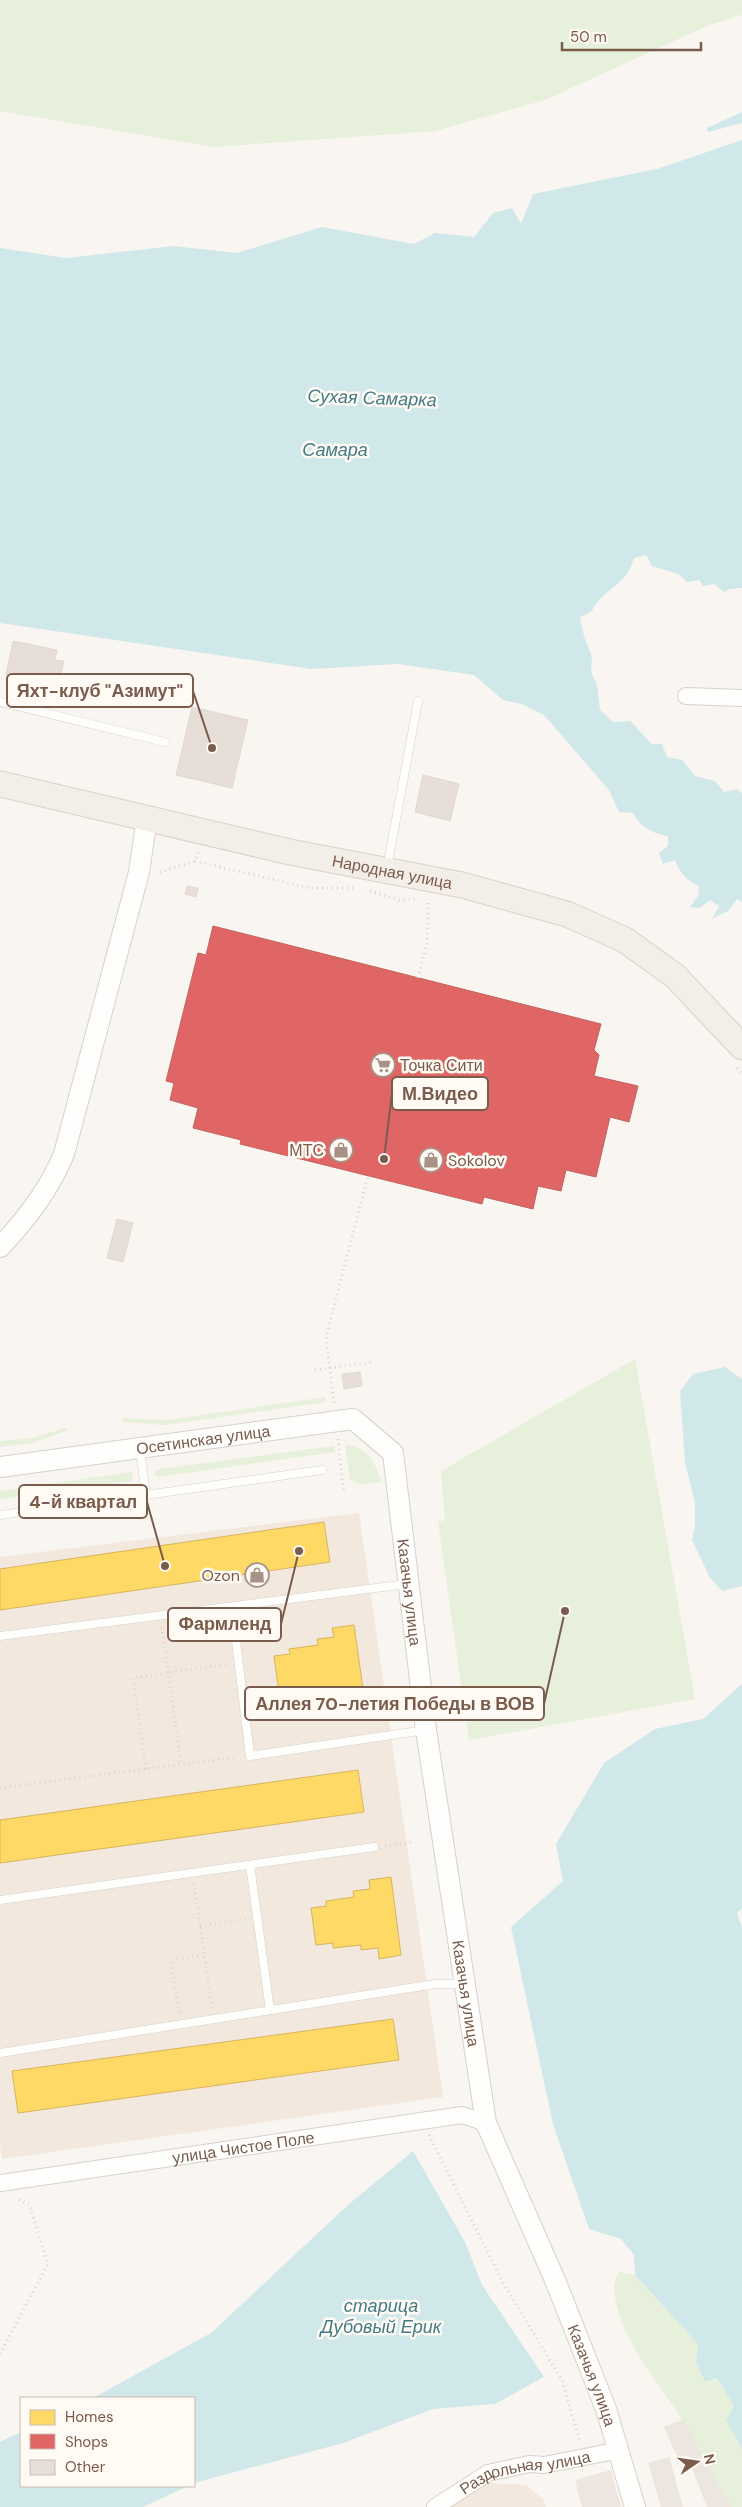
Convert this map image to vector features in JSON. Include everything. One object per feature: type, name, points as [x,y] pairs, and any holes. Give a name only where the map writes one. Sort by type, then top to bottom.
[{"type":"main road","name":"Народная улица","points":[[0,784],[290,852],[462,885],[567,914],[625,940],[675,976],[739,1056]]},
{"type":"street","points":[[686,696],[742,698]]},
{"type":"street","points":[[0,1248],[39,1202],[56,1175],[64,1154],[139,872],[147,818]]},
{"type":"street","name":"Осетинская улица","points":[[0,1467],[353,1419],[393,1453]]},
{"type":"street","name":"Казачья улица","points":[[393,1453],[407,1584],[426,1730],[486,2123],[555,2280],[620,2450],[635,2507]]},
{"type":"street","name":"улица Чистое Поле","points":[[4,2189],[462,2115],[486,2123]]},
{"type":"street","name":"Раздольная улица","points":[[435,2507],[488,2473],[620,2450]]},
{"type":"lane","points":[[387,870],[418,701]]},
{"type":"lane","points":[[0,702],[165,742]]},
{"type":"lane","points":[[140,1448],[146,1495]]},
{"type":"lane","points":[[0,1515],[322,1470]]},
{"type":"lane","points":[[0,1636],[232,1608],[407,1584]]},
{"type":"lane","points":[[232,1608],[250,1756],[426,1730]]},
{"type":"lane","points":[[0,1900],[374,1847]]},
{"type":"lane","points":[[250,1865],[270,2010]]},
{"type":"lane","points":[[0,2053],[435,1984],[464,1984]]},
{"type":"path","points":[[195,861],[204,832]]},
{"type":"path","points":[[160,872],[195,861],[310,888],[359,888]]},
{"type":"path","points":[[367,890],[400,900],[439,898]]},
{"type":"path","points":[[418,978],[427,943],[429,899]]},
{"type":"path","points":[[739,1056],[742,1073]]},
{"type":"path","points":[[344,1493],[326,1337],[368,1176]]},
{"type":"path","points":[[315,1370],[374,1362]]},
{"type":"path","points":[[160,1617],[181,1765]]},
{"type":"path","points":[[146,1769],[133,1678],[239,1663]]},
{"type":"path","points":[[0,1788],[250,1756]]},
{"type":"path","points":[[374,1847],[414,1842]]},
{"type":"path","points":[[192,1873],[213,2019]]},
{"type":"path","points":[[200,1926],[257,1918]]},
{"type":"path","points":[[180,2024],[171,1960],[204,1955]]},
{"type":"path","points":[[422,2121],[504,2284],[562,2380],[584,2457]]},
{"type":"path","points":[[0,2354],[48,2264],[29,2204],[4,2189]]},
{"type":"shaded area","points":[[359,1513],[443,2097],[2,2159],[0,2145],[0,1557]]},
{"type":"shaded area","points":[[694,2415],[733,2507],[707,2507],[687,2455],[678,2459],[664,2427]]},
{"type":"shaded area","points":[[669,2457],[683,2507],[661,2507],[648,2463]]},
{"type":"shaded area","points":[[611,2470],[621,2507],[582,2507],[575,2480]]},
{"type":"shaded area","points":[[489,2483],[526,2485],[544,2500],[546,2507],[443,2507]]},
{"type":"green space","points":[[0,0],[742,0],[742,15],[707,26],[545,100],[435,131],[214,147],[0,111]]},
{"type":"green space","points":[[635,1359],[695,1699],[469,1740],[438,1522],[445,1520],[441,1471]]},
{"type":"green space","points":[[326,1397],[327,1402],[165,1425],[122,1422],[124,1418],[167,1420]]},
{"type":"green space","points":[[65,1428],[68,1430],[33,1443],[0,1447],[0,1441],[32,1438]]},
{"type":"green space","points":[[345,1445],[359,1448],[365,1452],[377,1469],[381,1482],[361,1484],[350,1479]]},
{"type":"green space","points":[[334,1446],[335,1452],[159,1477],[153,1474],[159,1469]]},
{"type":"green space","points":[[132,1472],[133,1481],[0,1499],[0,1491]]},
{"type":"green space","points":[[619,2272],[635,2275],[698,2344],[696,2361],[706,2382],[717,2378],[734,2406],[726,2420],[742,2449],[742,2507],[732,2507],[725,2497],[685,2424],[632,2343],[617,2308],[614,2290]]},
{"type":"water","points":[[742,112],[742,123],[708,132],[707,128]]},
{"type":"water","name":"Самара","points":[[742,140],[742,588],[730,589],[724,592],[714,584],[703,586],[699,580],[687,582],[678,574],[652,566],[646,555],[634,558],[628,572],[620,582],[600,599],[591,612],[580,617],[584,636],[592,657],[591,672],[597,685],[600,710],[613,722],[630,721],[652,744],[662,744],[667,757],[682,760],[695,776],[715,781],[724,792],[737,789],[742,793],[742,902],[737,899],[728,911],[712,919],[719,906],[710,900],[700,908],[690,907],[698,896],[699,886],[684,876],[675,860],[663,864],[659,853],[668,846],[668,836],[657,834],[648,829],[639,822],[633,813],[619,812],[609,790],[544,715],[522,704],[503,700],[474,675],[398,664],[311,669],[0,623],[0,248],[66,258],[173,246],[237,253],[322,227],[414,244],[435,233],[474,237],[493,213],[512,208],[521,224],[533,194],[657,169]]},
{"type":"water","points":[[725,1367],[742,1379],[742,1586],[722,1591],[710,1578],[692,1540],[695,1525],[695,1502],[685,1463],[680,1391],[693,1374]]},
{"type":"water","points":[[742,1684],[742,1908],[737,1913],[742,1928],[742,2449],[726,2420],[734,2406],[717,2378],[705,2382],[696,2361],[698,2344],[635,2275],[634,2255],[621,2239],[589,2229],[553,2124],[511,1927],[563,1881],[556,1844],[604,1763],[655,1729],[703,1719]]},
{"type":"water","name":"старица Дубовый Ерик","points":[[413,2151],[465,2242],[482,2285],[544,2377],[495,2404],[433,2409],[343,2443],[195,2483],[195,2397],[95,2397],[211,2333],[349,2204]]},
{"type":"water","points":[[20,2432],[20,2487],[186,2487],[143,2507],[0,2507],[0,2442]]},
{"type":"building: Homes","points":[[324,1522],[330,1562],[0,1610],[0,1569]]},
{"type":"building: Homes","points":[[354,1625],[365,1703],[343,1706],[342,1696],[325,1698],[325,1693],[297,1696],[297,1691],[279,1693],[274,1656],[290,1654],[289,1649],[318,1645],[317,1639],[334,1637],[332,1628]]},
{"type":"building: Homes","points":[[358,1770],[364,1812],[0,1863],[0,1820]]},
{"type":"building: Homes","points":[[391,1877],[401,1955],[379,1959],[378,1948],[361,1950],[361,1945],[333,1948],[333,1943],[316,1945],[311,1908],[326,1906],[326,1901],[354,1897],[353,1891],[370,1889],[369,1880]]},
{"type":"building: Homes","points":[[393,2019],[399,2060],[18,2113],[12,2071]]},
{"type":"building: Shops","name":"Точка Сити","points":[[213,926],[601,1024],[594,1050],[599,1055],[594,1076],[638,1086],[629,1122],[610,1117],[596,1177],[566,1170],[561,1191],[538,1186],[533,1209],[484,1197],[482,1204],[240,1144],[241,1140],[193,1128],[198,1108],[170,1100],[174,1083],[166,1081],[198,953],[206,955]]},
{"type":"building: Other","points":[[13,641],[57,650],[55,660],[64,661],[58,686],[6,675]]},
{"type":"building: Other","points":[[192,707],[248,720],[232,788],[176,775]]},
{"type":"building: Other","points":[[423,775],[459,784],[450,821],[415,812]]},
{"type":"building: Other","points":[[187,886],[198,888],[196,897],[185,894]]},
{"type":"building: Other","points":[[117,1219],[133,1223],[123,1262],[107,1258]]},
{"type":"building: Other","points":[[360,1372],[362,1386],[344,1389],[342,1374]]},
{"type":"place","name":"Яхт-клуб \"Азимут\"","points":[[212,748]]},
{"type":"place","name":"Точка Сити","points":[[383,1065]]},
{"type":"place","name":"МТС","points":[[341,1150]]},
{"type":"place","name":"М.Видео","points":[[384,1159]]},
{"type":"place","name":"Sokolov","points":[[431,1160]]},
{"type":"place","name":"Фармленд","points":[[299,1551]]},
{"type":"place","name":"4-й квартал","points":[[165,1566]]},
{"type":"place","name":"Ozon","points":[[257,1575]]},
{"type":"place","name":"Аллея 70-летия Победы в ВОВ","points":[[565,1611]]},
{"type":"water label","name":"Сухая Самарка","points":[[372,398]]}]
